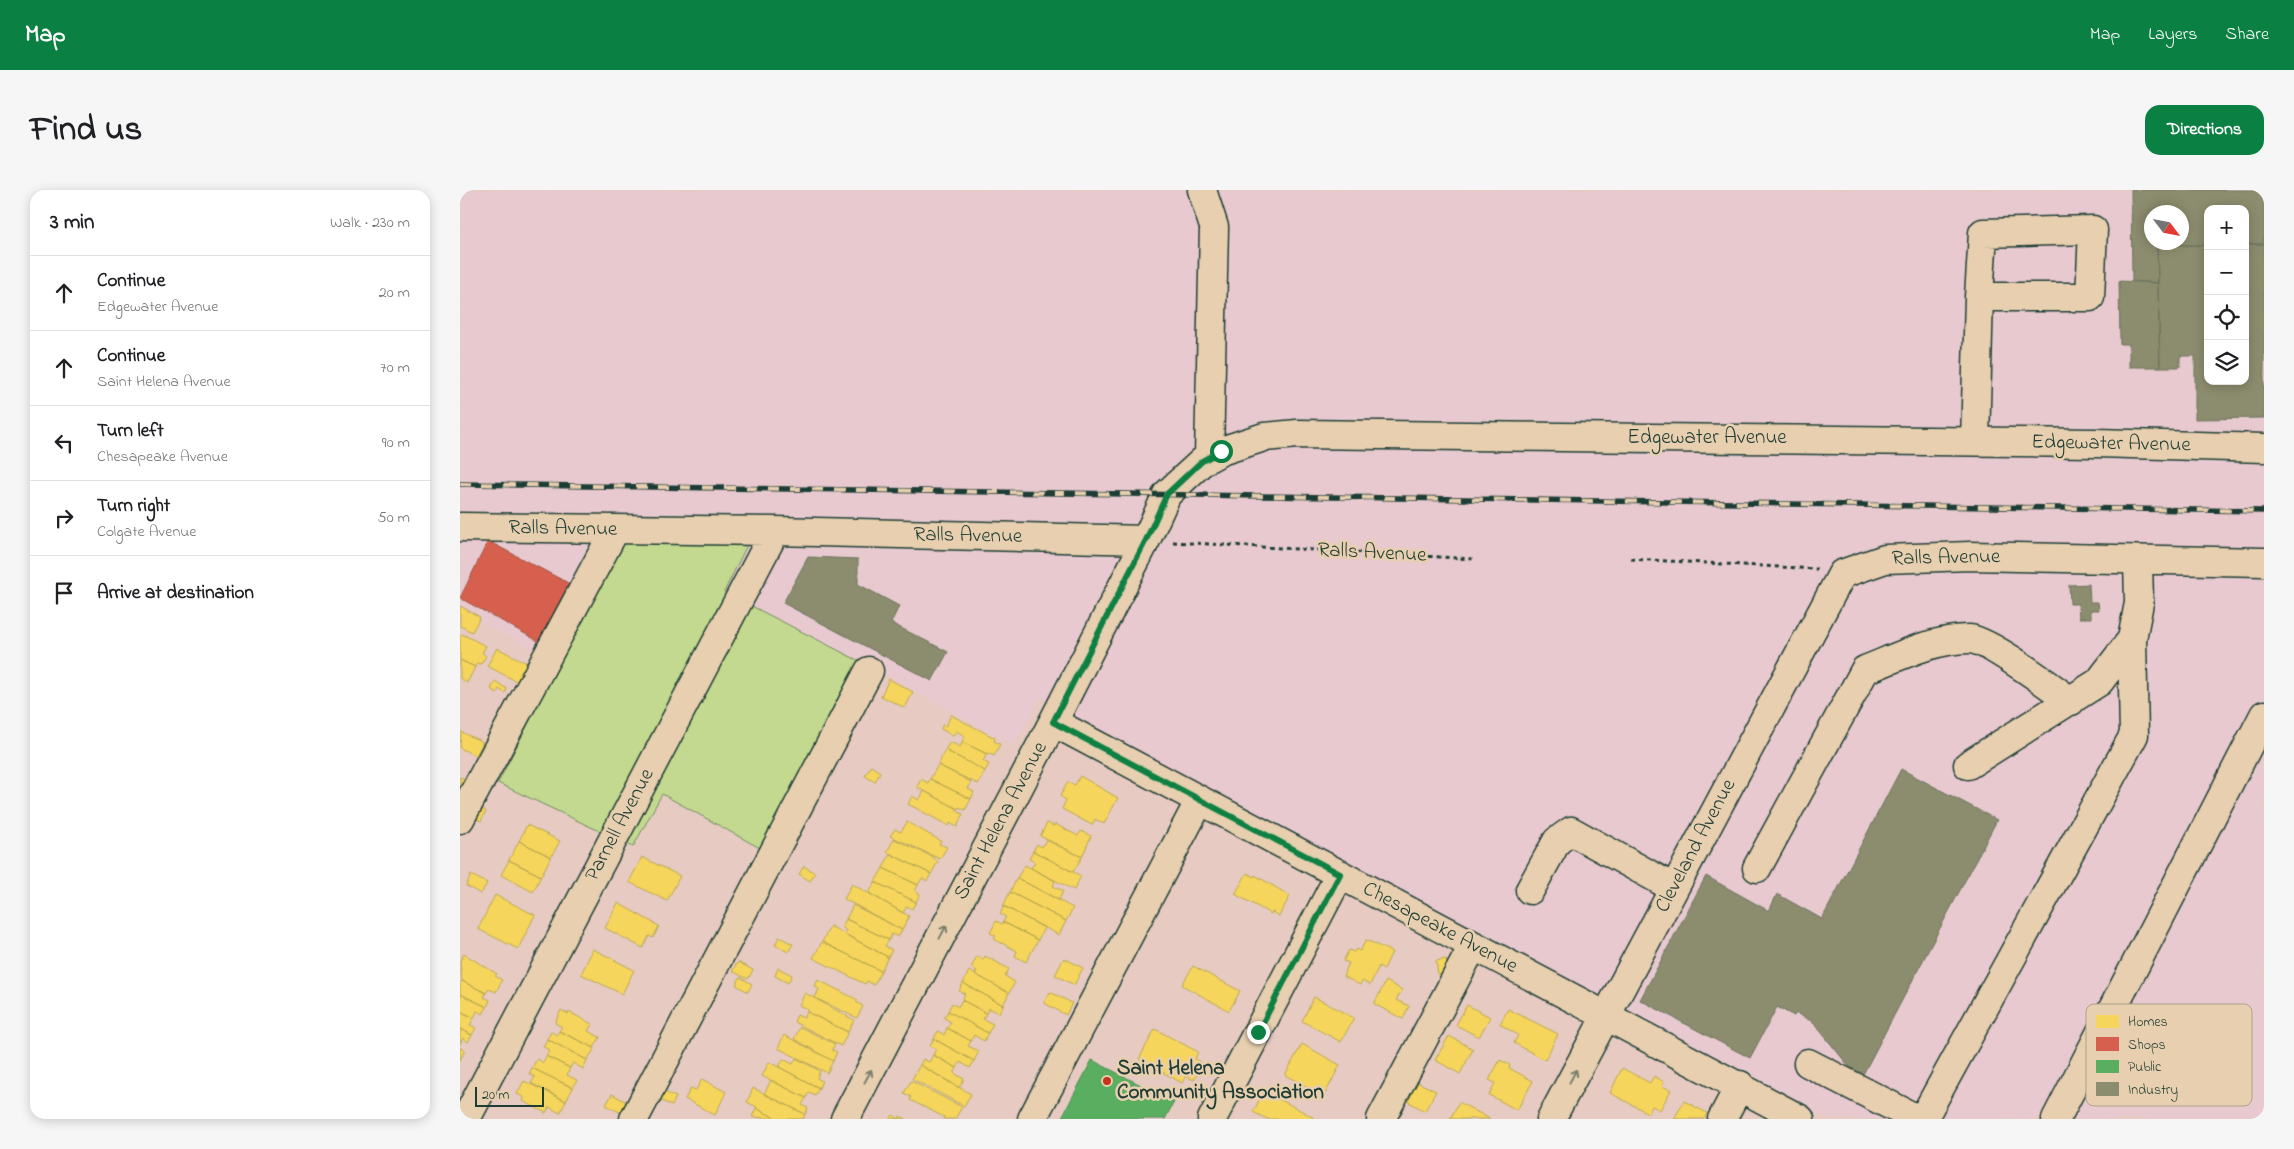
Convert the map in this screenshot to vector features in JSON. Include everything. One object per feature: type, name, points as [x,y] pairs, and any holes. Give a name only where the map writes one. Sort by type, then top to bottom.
[{"type":"street","points":[[1202,190],[1214,226],[1209,457]]},
{"type":"street","points":[[1975,442],[1979,297],[1984,233],[2092,230],[2090,297],[1979,297]]},
{"type":"street","name":"Edgewater Avenue","points":[[1167,494],[1202,461],[1221,451],[1264,437],[1297,434],[2097,442],[2264,448]]},
{"type":"street","name":"Saint Helena Avenue","points":[[845,1119],[1053,722],[1146,540],[1167,494]]},
{"type":"street","name":"Ralls Avenue","points":[[460,527],[775,531],[1146,540]]},
{"type":"street","points":[[460,819],[614,530]]},
{"type":"street","name":"Parnell Avenue","points":[[466,1119],[775,531]]},
{"type":"street","name":"Ralls Avenue","points":[[1842,574],[1885,559],[1970,556],[2264,562]]},
{"type":"street","points":[[1923,1119],[2134,735],[2132,639],[2139,603],[2138,560]]},
{"type":"street","name":"Cleveland Avenue","points":[[1551,1119],[1842,574]]},
{"type":"street","points":[[1757,868],[1865,670],[1928,646],[1970,639],[1998,651],[2071,701]]},
{"type":"street","points":[[1968,765],[2099,682],[2132,639]]},
{"type":"street","points":[[634,1119],[868,671]]},
{"type":"street","points":[[2118,1004],[2264,715]]},
{"type":"street","name":"Chesapeake Avenue","points":[[1053,722],[1473,946],[1740,1085],[1800,1119]]},
{"type":"street","points":[[1032,1119],[1200,800]]},
{"type":"street","points":[[1530,890],[1556,841],[1571,831],[1674,888]]},
{"type":"street","points":[[1212,1119],[1340,874]]},
{"type":"street","points":[[1382,1119],[1473,946]]},
{"type":"street","points":[[1808,1063],[1917,1119]]},
{"type":"street","points":[[2060,1118],[2086,1067]]},
{"type":"street","points":[[1722,1119],[1740,1085]]},
{"type":"path","name":"Ralls Avenue","points":[[1146,540],[1475,559]]},
{"type":"path","points":[[1631,559],[1817,569],[1842,574]]},
{"type":"shaded area","points":[[460,190],[2264,190],[2264,1119],[1827,1119],[1040,698],[1014,746],[867,665],[724,591],[747,545],[559,663],[460,611]]},
{"type":"green space","points":[[612,542],[747,545],[724,592],[867,665],[767,852],[662,794],[633,847],[498,783],[559,663]]},
{"type":"building: Homes","points":[[460,606],[480,617],[472,632],[460,626]]},
{"type":"building: Homes","points":[[462,634],[486,646],[482,653],[486,656],[481,664],[477,663],[475,667],[460,660],[460,637]]},
{"type":"building: Homes","points":[[497,648],[527,663],[518,682],[487,666]]},
{"type":"building: Homes","points":[[460,660],[475,667],[467,683],[460,678]]},
{"type":"building: Homes","points":[[889,679],[913,692],[905,708],[881,696]]},
{"type":"building: Homes","points":[[495,681],[507,689],[505,693],[499,689],[497,693],[491,689]]},
{"type":"building: Homes","points":[[951,715],[995,738],[994,741],[1000,744],[994,756],[962,742],[965,736],[956,731],[953,736],[941,729],[943,724],[946,726]]},
{"type":"building: Homes","points":[[461,732],[483,742],[476,756],[460,748]]},
{"type":"building: Homes","points":[[950,742],[960,747],[962,742],[987,754],[983,761],[989,764],[985,771],[945,750]]},
{"type":"building: Homes","points":[[945,750],[985,771],[978,784],[938,765]]},
{"type":"building: Homes","points":[[938,765],[971,782],[968,789],[974,792],[971,799],[930,779]]},
{"type":"building: Homes","points":[[871,766],[880,772],[875,782],[865,776]]},
{"type":"building: Homes","points":[[1080,776],[1118,798],[1104,824],[1095,819],[1092,825],[1062,809],[1066,800],[1060,796],[1068,782],[1075,785]]},
{"type":"building: Homes","points":[[460,777],[469,781],[460,798]]},
{"type":"building: Homes","points":[[921,779],[928,783],[930,779],[971,799],[965,810],[959,807],[958,809],[917,787]]},
{"type":"building: Homes","points":[[924,791],[958,809],[957,811],[963,814],[957,827],[950,823],[949,826],[908,804],[912,796],[919,800]]},
{"type":"building: Homes","points":[[476,806],[486,811],[481,821],[470,816]]},
{"type":"building: Homes","points":[[907,822],[941,841],[939,844],[947,847],[940,859],[890,836],[895,829],[901,832]]},
{"type":"building: Homes","points":[[1047,823],[1054,826],[1055,824],[1078,836],[1081,831],[1091,836],[1082,857],[1040,836]]},
{"type":"building: Homes","points":[[527,825],[560,841],[551,857],[519,841]]},
{"type":"building: Homes","points":[[894,839],[933,857],[938,862],[931,874],[887,852]]},
{"type":"building: Homes","points":[[1046,840],[1082,857],[1073,872],[1033,851],[1037,844],[1042,847]]},
{"type":"building: Homes","points":[[519,841],[551,857],[541,876],[509,860]]},
{"type":"building: Homes","points":[[1033,851],[1081,876],[1074,890],[1031,868],[1035,862],[1029,859]]},
{"type":"building: Homes","points":[[890,854],[931,874],[927,881],[922,878],[918,885],[883,868]]},
{"type":"building: Homes","points":[[642,857],[680,876],[667,901],[629,882]]},
{"type":"building: Homes","points":[[509,860],[541,876],[533,892],[501,875]]},
{"type":"building: Homes","points":[[1025,865],[1055,881],[1053,886],[1063,891],[1059,900],[1017,878]]},
{"type":"building: Homes","points":[[804,866],[815,873],[810,881],[799,874]]},
{"type":"building: Homes","points":[[883,868],[918,885],[915,891],[920,894],[916,902],[875,882]]},
{"type":"building: Homes","points":[[1247,873],[1254,877],[1255,875],[1290,896],[1279,916],[1272,912],[1271,914],[1235,894]]},
{"type":"building: Homes","points":[[471,875],[487,883],[481,894],[466,886]]},
{"type":"building: Homes","points":[[1017,878],[1073,908],[1066,921],[1010,892]]},
{"type":"building: Homes","points":[[875,882],[916,902],[912,909],[907,906],[903,913],[869,893]]},
{"type":"building: Homes","points":[[852,884],[909,916],[902,930],[844,899]]},
{"type":"building: Homes","points":[[1010,892],[1066,921],[1059,935],[1003,906]]},
{"type":"building: Homes","points":[[495,895],[535,915],[518,949],[478,929]]},
{"type":"building: Homes","points":[[618,903],[659,926],[653,938],[649,936],[643,948],[605,928]]},
{"type":"building: Homes","points":[[853,905],[902,930],[898,937],[892,934],[889,940],[846,919]]},
{"type":"building: Homes","points":[[1004,906],[1044,928],[1038,940],[1003,922],[1006,917],[1000,914]]},
{"type":"building: Homes","points":[[846,919],[889,940],[885,946],[892,950],[888,957],[844,934],[846,930],[842,927]]},
{"type":"building: Homes","points":[[996,921],[1002,924],[1003,922],[1038,940],[1026,962],[1015,956],[1017,951],[994,939],[996,936],[990,933]]},
{"type":"building: Homes","points":[[830,926],[888,957],[881,971],[822,942]]},
{"type":"building: Homes","points":[[779,937],[793,944],[788,952],[775,945]]},
{"type":"building: Homes","points":[[1366,940],[1392,952],[1384,969],[1379,966],[1370,985],[1362,981],[1360,985],[1343,976],[1349,963],[1343,961],[1349,950],[1354,952],[1356,949],[1360,951]]},
{"type":"building: Homes","points":[[822,942],[881,971],[874,985],[867,981],[865,984],[813,958]]},
{"type":"building: Homes","points":[[593,949],[634,970],[622,994],[581,974]]},
{"type":"building: Homes","points":[[464,954],[497,974],[495,976],[502,980],[496,992],[489,989],[486,993],[462,981],[460,961]]},
{"type":"building: Homes","points":[[977,956],[983,960],[985,956],[1009,969],[1005,976],[1015,982],[1009,993],[975,974],[977,971],[971,968]]},
{"type":"building: Homes","points":[[1064,958],[1083,968],[1074,985],[1055,975]]},
{"type":"building: Homes","points":[[1446,959],[1449,973],[1438,975],[1436,961]]},
{"type":"building: Homes","points":[[738,962],[753,970],[748,979],[732,971]]},
{"type":"building: Homes","points":[[1193,966],[1240,991],[1229,1011],[1182,985]]},
{"type":"building: Homes","points":[[778,968],[792,975],[788,983],[775,976]]},
{"type":"building: Homes","points":[[969,971],[1009,993],[1003,1005],[963,983]]},
{"type":"building: Homes","points":[[740,977],[752,984],[748,992],[736,985]]},
{"type":"building: Homes","points":[[818,980],[858,1000],[856,1002],[863,1006],[857,1018],[815,998],[819,989],[815,986]]},
{"type":"building: Homes","points":[[462,981],[486,993],[484,997],[490,1000],[487,1007],[460,994],[460,983]]},
{"type":"building: Homes","points":[[1386,981],[1402,990],[1396,1000],[1409,1006],[1403,1019],[1374,1004]]},
{"type":"building: Homes","points":[[963,983],[1003,1005],[999,1013],[989,1008],[986,1013],[962,1000],[965,994],[959,991]]},
{"type":"building: Homes","points":[[1050,992],[1072,1003],[1066,1015],[1044,1003]]},
{"type":"building: Homes","points":[[805,993],[854,1020],[848,1032],[807,1012],[808,1010],[799,1005]]},
{"type":"building: Homes","points":[[460,994],[487,1007],[483,1014],[477,1011],[474,1018],[460,1011]]},
{"type":"building: Homes","points":[[1314,997],[1354,1018],[1341,1042],[1302,1021]]},
{"type":"building: Homes","points":[[962,1000],[986,1013],[983,1019],[993,1024],[988,1033],[948,1011],[952,1003],[958,1007]]},
{"type":"building: Homes","points":[[1467,1005],[1490,1017],[1479,1037],[1456,1025]]},
{"type":"building: Homes","points":[[1508,1009],[1558,1034],[1545,1060],[1514,1043],[1518,1035],[1500,1024]]},
{"type":"building: Homes","points":[[561,1010],[592,1024],[588,1031],[600,1037],[594,1048],[559,1031],[562,1027],[555,1023]]},
{"type":"building: Homes","points":[[460,1011],[474,1018],[470,1025],[476,1028],[472,1035],[460,1029]]},
{"type":"building: Homes","points":[[948,1011],[988,1033],[984,1041],[974,1035],[971,1041],[947,1028],[951,1022],[944,1018]]},
{"type":"building: Homes","points":[[807,1012],[848,1032],[841,1046],[794,1022],[797,1015],[804,1018]]},
{"type":"building: Homes","points":[[800,1027],[835,1044],[832,1050],[837,1052],[833,1061],[794,1039]]},
{"type":"building: Homes","points":[[947,1028],[971,1041],[968,1046],[979,1051],[974,1061],[934,1039],[938,1031],[944,1035]]},
{"type":"building: Homes","points":[[460,1029],[472,1035],[468,1042],[463,1038],[460,1044]]},
{"type":"building: Homes","points":[[1155,1029],[1198,1052],[1195,1059],[1203,1064],[1194,1080],[1186,1076],[1182,1083],[1139,1059]]},
{"type":"building: Homes","points":[[559,1031],[595,1048],[587,1060],[547,1039],[551,1032],[557,1035]]},
{"type":"building: Homes","points":[[784,1035],[833,1061],[827,1073],[778,1048]]},
{"type":"building: Homes","points":[[1449,1036],[1473,1049],[1460,1074],[1435,1060]]},
{"type":"building: Homes","points":[[547,1039],[587,1060],[583,1069],[573,1063],[570,1068],[546,1056],[549,1050],[543,1047]]},
{"type":"building: Homes","points":[[934,1039],[974,1061],[970,1068],[960,1062],[957,1068],[933,1055],[936,1049],[930,1046]]},
{"type":"building: Homes","points":[[1302,1044],[1340,1065],[1324,1096],[1285,1075]]},
{"type":"building: Homes","points":[[460,1048],[465,1050],[460,1060]]},
{"type":"building: Homes","points":[[933,1055],[957,1068],[954,1073],[964,1079],[959,1088],[920,1065],[923,1059],[929,1062]]},
{"type":"building: Homes","points":[[546,1056],[570,1068],[567,1075],[577,1080],[573,1088],[532,1068],[537,1059],[543,1063]]},
{"type":"building: Homes","points":[[796,1058],[820,1071],[817,1078],[822,1081],[819,1088],[779,1067],[783,1059],[793,1064]]},
{"type":"building: Homes","points":[[1500,1060],[1510,1065],[1509,1068],[1533,1081],[1517,1110],[1489,1095],[1495,1083],[1489,1080]]},
{"type":"building: Homes","points":[[769,1062],[819,1088],[815,1095],[809,1092],[806,1098],[762,1076]]},
{"type":"building: Homes","points":[[920,1065],[971,1094],[964,1106],[912,1079]]},
{"type":"building: Homes","points":[[532,1068],[573,1088],[566,1101],[531,1083],[535,1077],[529,1074]]},
{"type":"building: Homes","points":[[1622,1068],[1650,1083],[1654,1076],[1664,1082],[1662,1086],[1671,1090],[1660,1110],[1652,1106],[1648,1113],[1610,1093]]},
{"type":"building: Homes","points":[[702,1079],[726,1092],[715,1115],[685,1099],[691,1088],[696,1090]]},
{"type":"building: Homes","points":[[771,1080],[806,1098],[802,1105],[808,1108],[805,1114],[764,1094]]},
{"type":"building: Homes","points":[[524,1081],[566,1101],[560,1113],[549,1107],[546,1113],[523,1101],[524,1097],[517,1094]]},
{"type":"building: Homes","points":[[911,1081],[962,1107],[955,1119],[943,1119],[944,1117],[910,1100],[911,1097],[904,1093]]},
{"type":"building: Homes","points":[[1417,1082],[1436,1091],[1425,1111],[1407,1101]]},
{"type":"building: Homes","points":[[753,1088],[805,1114],[803,1119],[777,1119],[756,1108],[747,1102]]},
{"type":"building: Homes","points":[[1264,1091],[1313,1117],[1311,1119],[1267,1119],[1253,1112]]},
{"type":"building: Homes","points":[[664,1092],[676,1097],[672,1106],[660,1100]]},
{"type":"building: Homes","points":[[612,1094],[632,1105],[627,1116],[606,1105]]},
{"type":"building: Homes","points":[[1684,1101],[1707,1113],[1704,1119],[1674,1119]]},
{"type":"building: Homes","points":[[1459,1102],[1490,1119],[1450,1119]]},
{"type":"building: Homes","points":[[756,1108],[777,1119],[752,1117]]},
{"type":"building: Homes","points":[[893,1115],[899,1119],[890,1119]]},
{"type":"building: Shops","points":[[488,541],[572,585],[543,641],[538,641],[460,598]]},
{"type":"building: Public","name":"Saint Helena Community Association","points":[[1092,1060],[1174,1102],[1165,1119],[1061,1119]]},
{"type":"building: Industry","points":[[2131,190],[2264,190],[2264,244],[2249,244],[2249,205],[2204,205],[2204,245],[2189,245],[2189,205],[2144,205],[2144,250],[2157,250],[2158,283],[2132,281]]},
{"type":"building: Industry","points":[[2249,244],[2264,244],[2264,418],[2195,419],[2195,356],[2180,356],[2180,367],[2160,367],[2157,250],[2189,250],[2189,245],[2204,245],[2204,385],[2249,385]]},
{"type":"building: Industry","points":[[2119,281],[2158,283],[2160,367],[2129,367],[2129,344],[2120,344]]},
{"type":"building: Industry","points":[[808,557],[858,559],[858,584],[899,606],[891,623],[948,652],[932,681],[783,603]]},
{"type":"building: Industry","points":[[2089,584],[2090,602],[2098,602],[2099,610],[2091,610],[2091,618],[2079,618],[2078,604],[2070,604],[2069,585]]},
{"type":"building: Industry","points":[[1901,769],[1997,820],[1860,1080],[1813,1022],[1796,1013],[1794,1016],[1777,1007],[1750,1058],[1640,1000],[1706,876],[1769,911],[1777,894],[1822,919]]},
{"type":"railway","points":[[460,484],[2264,511]]},
{"type":"place","name":"Saint Helena Community Association","points":[[1107,1081]]},
{"type":"route","points":[[1221,451],[1202,461],[1167,494],[1146,540],[1053,722],[1340,874],[1258,1032]]}]
